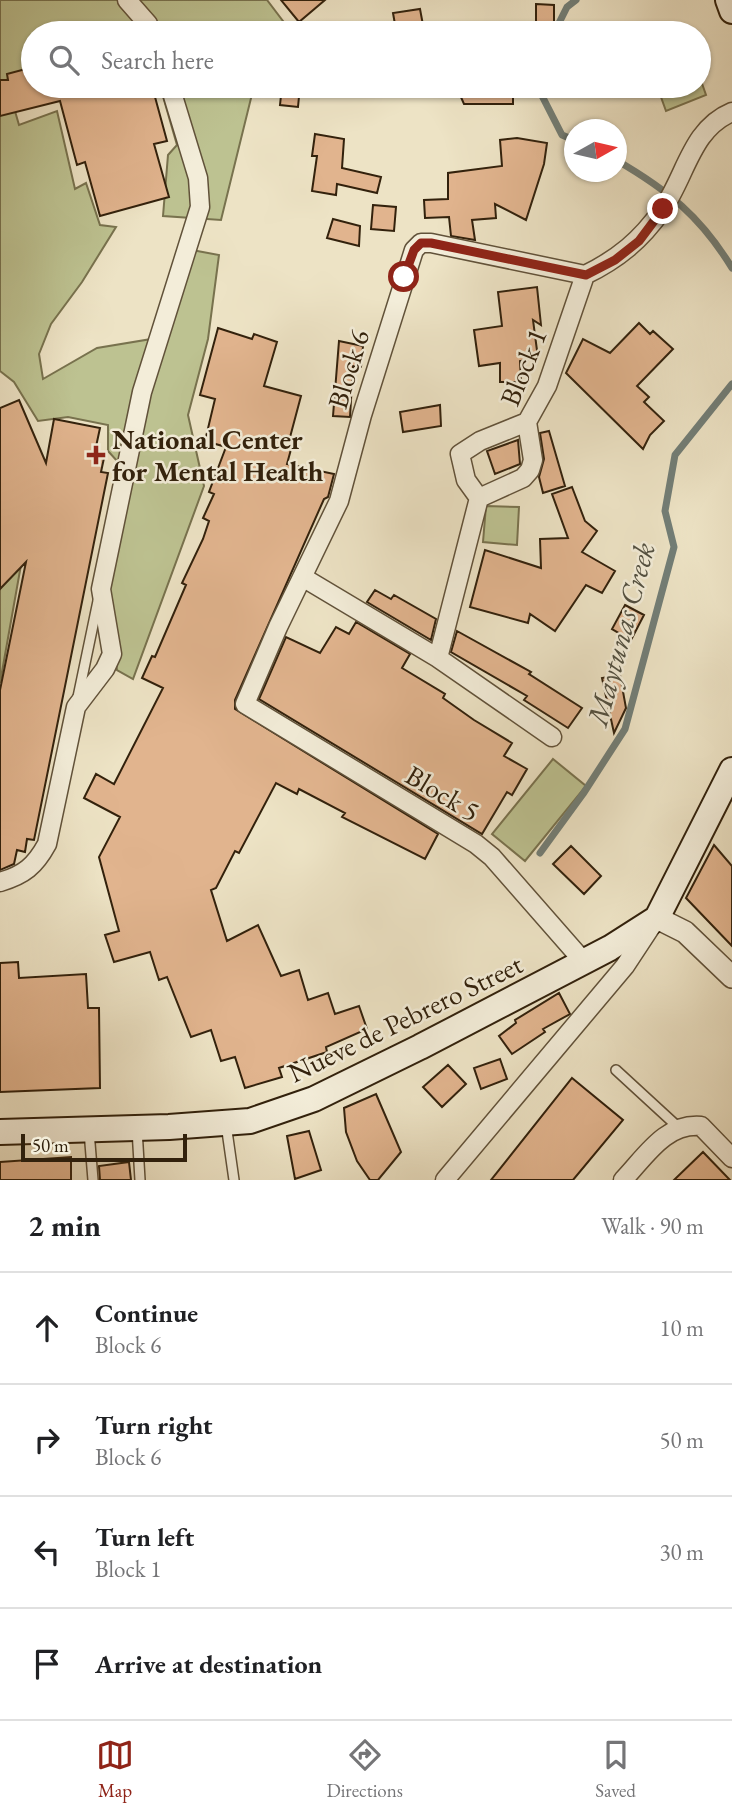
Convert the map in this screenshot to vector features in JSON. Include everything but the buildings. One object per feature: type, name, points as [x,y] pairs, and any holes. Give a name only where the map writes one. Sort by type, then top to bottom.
[{"type":"main road","points":[[728,0],[732,10]]},
{"type":"main road","points":[[657,918],[732,770]]},
{"type":"main road","name":"Nueve de Pebrero Street","points":[[0,1132],[250,1121],[314,1099],[584,962],[657,918]]},
{"type":"street","points":[[127,0],[145,21]]},
{"type":"street","points":[[0,882],[22,876],[38,860],[47,844],[76,707],[101,675],[112,654],[101,589],[142,392],[200,207],[198,178],[174,98]]},
{"type":"street","points":[[586,275],[615,260],[639,241],[680,181],[698,139],[716,118],[732,112]]},
{"type":"street","name":"Block 6","points":[[245,704],[278,627],[339,501],[362,415],[414,250],[421,243],[431,243],[586,275]]},
{"type":"street","name":"Block 1","points":[[479,498],[523,478],[530,470],[533,460],[527,422],[547,386],[586,275]]},
{"type":"street","points":[[438,658],[479,498],[466,480],[460,454],[480,441],[527,422]]},
{"type":"street","points":[[304,578],[438,658],[552,737]]},
{"type":"street","name":"Block 5","points":[[245,704],[476,844],[492,857],[584,962]]},
{"type":"street","points":[[445,1180],[625,966],[657,918],[685,932],[732,977]]},
{"type":"street","points":[[623,1180],[667,1133],[678,1127],[701,1126],[732,1158]]},
{"type":"lane","points":[[616,1070],[678,1127]]},
{"type":"lane","points":[[225,1123],[234,1180]]},
{"type":"lane","points":[[137,1128],[140,1180]]},
{"type":"lane","points":[[89,1129],[93,1180]]},
{"type":"green space","points":[[0,0],[267,0],[283,21],[21,21],[21,74],[6,80],[19,125],[57,111],[75,189],[86,183],[100,225],[116,227],[82,282],[51,324],[39,354],[43,379],[97,348],[151,339],[181,248],[219,255],[208,339],[188,415],[204,486],[133,679],[117,670],[106,590],[119,463],[108,451],[108,425],[68,417],[38,421],[14,382],[0,371]]},
{"type":"green space","points":[[163,98],[251,98],[221,220],[163,216],[168,155],[177,145]]},
{"type":"green space","points":[[661,98],[698,98],[666,111]]},
{"type":"green space","points":[[486,506],[519,507],[517,545],[483,542]]},
{"type":"green space","points":[[24,548],[0,683],[0,569]]},
{"type":"green space","points":[[553,759],[586,786],[525,861],[492,834]]},
{"type":"waterway","name":"Maytunas Creek","points":[[560,21],[567,7],[576,0]]},
{"type":"waterway","name":"Maytunas Creek","points":[[543,98],[564,136]]},
{"type":"waterway","name":"Maytunas Creek","points":[[627,167],[682,206],[708,234],[732,268]]},
{"type":"waterway","name":"Maytunas Creek","points":[[540,853],[583,794],[625,729],[674,547],[665,511],[675,455],[732,384]]},
{"type":"place","name":"National Center for Mental Health","points":[[96,455]]},
{"type":"route","points":[[404,277],[414,250],[421,243],[586,275],[615,260],[639,241],[663,209]]}]
